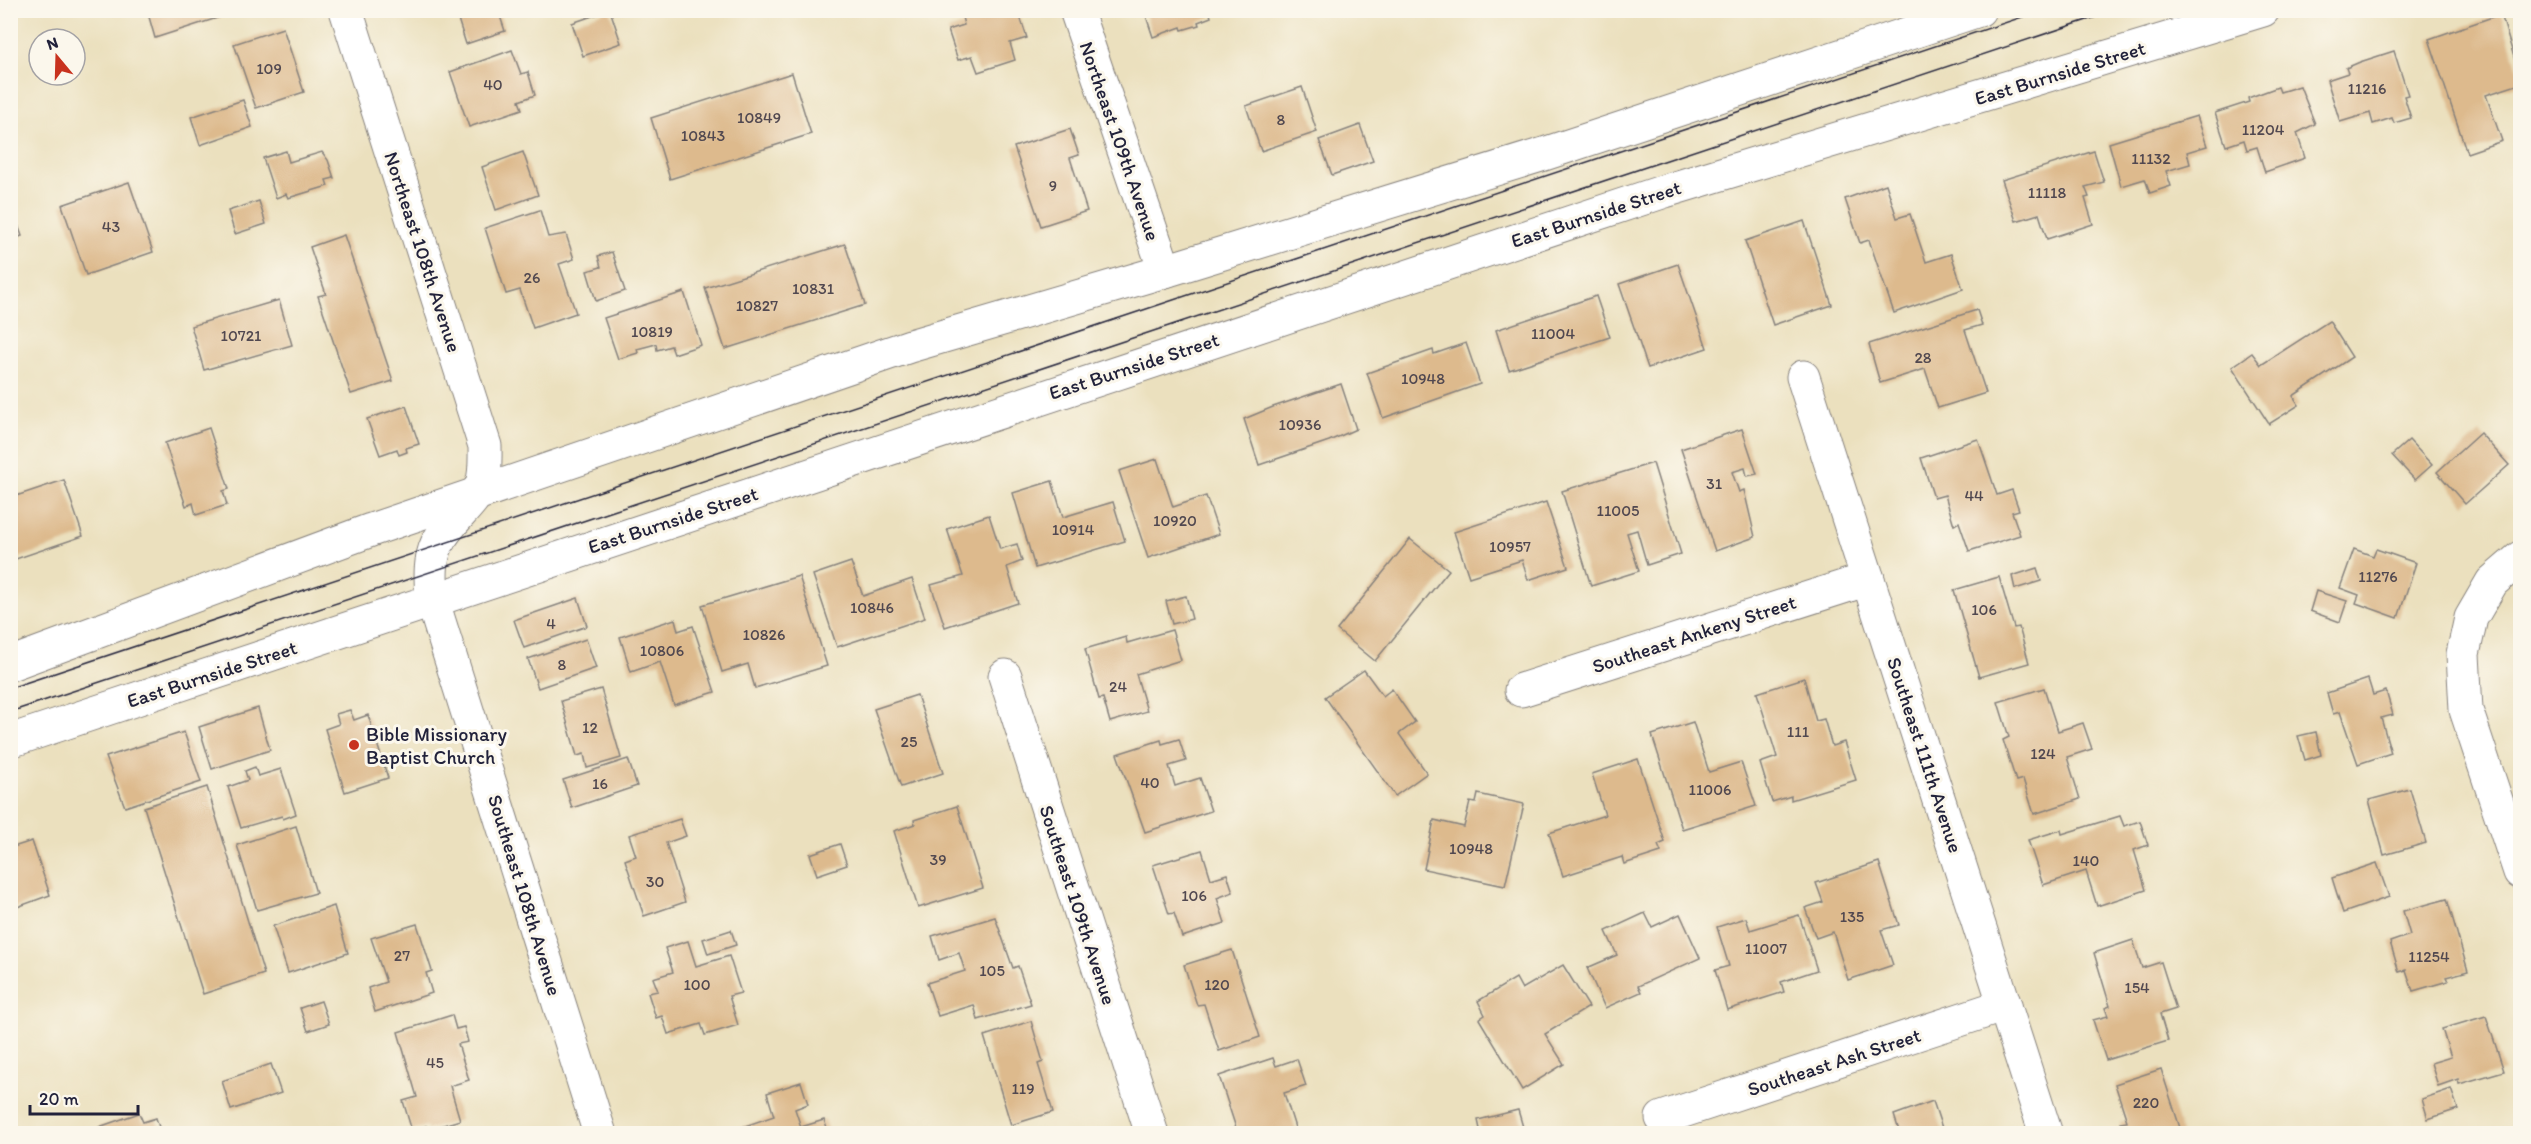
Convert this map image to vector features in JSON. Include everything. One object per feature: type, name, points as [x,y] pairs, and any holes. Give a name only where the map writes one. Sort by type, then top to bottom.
[{"type":"street","name":"Northeast 108th Avenue","points":[[346,10],[485,446],[482,484],[475,494]]},
{"type":"street","name":"Northeast 109th Avenue","points":[[1076,10],[1165,271]]},
{"type":"street","points":[[10,664],[475,494],[945,334],[1165,271],[1544,154],[1979,10]]},
{"type":"street","name":"East Burnside Street","points":[[10,741],[1665,191],[2263,10]]},
{"type":"street","name":"Southeast 111th Avenue","points":[[1803,377],[2046,1134]]},
{"type":"street","name":"Southeast 108th Avenue","points":[[475,494],[436,546],[430,572],[432,599],[600,1134]]},
{"type":"street","points":[[2520,558],[2492,582],[2471,618],[2463,654],[2466,710],[2520,872]]},
{"type":"street","name":"Southeast Ankeny Street","points":[[1521,690],[1868,579]]},
{"type":"street","name":"Southeast 109th Avenue","points":[[1005,676],[1152,1134]]},
{"type":"street","name":"Southeast Ash Street","points":[[1662,1118],[2005,1005]]},
{"type":"building","points":[[147,10],[239,10],[239,11],[155,38]]},
{"type":"building","points":[[445,10],[498,10],[505,31],[466,44],[457,16],[448,19]]},
{"type":"building","points":[[610,10],[621,43],[583,56],[572,23]]},
{"type":"building","points":[[980,10],[1018,10],[1027,38],[1010,43],[1015,60],[978,72],[972,56],[958,60],[948,30],[964,25],[962,17]]},
{"type":"building","points":[[1144,10],[1209,10],[1211,17],[1198,22],[1199,25],[1182,30],[1181,27],[1153,37]]},
{"type":"building","points":[[2501,14],[2520,77],[2520,84],[2486,95],[2502,141],[2467,153],[2429,39]]},
{"type":"building","points":[[283,28],[304,92],[256,108],[234,44]]},
{"type":"building","points":[[512,50],[521,74],[528,72],[535,95],[519,101],[522,109],[469,127],[450,72]]},
{"type":"building","points":[[2394,51],[2408,95],[2404,96],[2411,118],[2394,123],[2392,118],[2373,124],[2370,113],[2340,122],[2327,80],[2348,73],[2346,68]]},
{"type":"building","points":[[792,73],[811,134],[670,179],[651,118]]},
{"type":"building","points":[[2300,86],[2315,124],[2297,133],[2305,158],[2265,172],[2257,147],[2247,150],[2244,140],[2226,146],[2215,113],[2249,102],[2248,98],[2278,87],[2280,92]]},
{"type":"building","points":[[1302,87],[1317,132],[1261,151],[1246,106]]},
{"type":"building","points":[[243,100],[252,127],[200,145],[191,117]]},
{"type":"building","points":[[2197,116],[2207,146],[2187,152],[2190,164],[2166,171],[2171,186],[2150,193],[2145,179],[2121,186],[2109,143]]},
{"type":"building","points":[[1360,125],[1373,161],[1332,175],[1319,140]]},
{"type":"building","points":[[1070,129],[1079,155],[1070,158],[1087,211],[1041,226],[1014,147]]},
{"type":"building","points":[[286,151],[289,162],[322,152],[328,160],[334,178],[326,180],[328,186],[288,198],[286,194],[276,198],[263,158]]},
{"type":"building","points":[[2094,151],[2104,182],[2085,187],[2089,197],[2085,198],[2093,224],[2047,239],[2039,214],[2016,221],[2002,180]]},
{"type":"building","points":[[523,152],[538,195],[496,210],[482,167]]},
{"type":"building","points":[[129,182],[153,252],[86,275],[62,205]]},
{"type":"building","points":[[1886,184],[1897,218],[1910,214],[1926,262],[1951,254],[1963,289],[1894,313],[1869,240],[1860,243],[1845,199]]},
{"type":"building","points":[[259,201],[266,224],[235,234],[228,211]]},
{"type":"building","points":[[10,203],[22,236],[10,240]]},
{"type":"building","points":[[540,210],[548,237],[566,234],[574,259],[559,264],[576,313],[533,328],[520,290],[506,294],[485,228]]},
{"type":"building","points":[[1804,221],[1832,305],[1773,325],[1745,241]]},
{"type":"building","points":[[344,235],[393,381],[351,394],[318,296],[326,294],[310,247]]},
{"type":"building","points":[[845,244],[865,305],[725,349],[705,288]]},
{"type":"building","points":[[612,252],[625,291],[596,301],[587,271],[601,267],[598,256]]},
{"type":"building","points":[[1678,264],[1707,348],[1648,368],[1619,284]]},
{"type":"building","points":[[684,292],[701,345],[674,354],[671,346],[657,350],[656,344],[637,349],[638,353],[618,359],[604,318]]},
{"type":"building","points":[[1596,296],[1610,337],[1509,370],[1496,330]]},
{"type":"building","points":[[279,300],[292,345],[204,370],[191,326]]},
{"type":"building","points":[[1977,310],[1982,325],[1965,330],[1986,393],[1938,408],[1925,369],[1880,383],[1869,344]]},
{"type":"building","points":[[2329,321],[2352,357],[2293,396],[2299,405],[2269,424],[2232,367],[2252,353],[2261,365]]},
{"type":"building","points":[[1466,343],[1480,384],[1383,418],[1367,373],[1433,350],[1434,354]]},
{"type":"building","points":[[1341,384],[1356,429],[1329,441],[1259,465],[1244,419]]},
{"type":"building","points":[[406,406],[419,444],[406,448],[407,452],[399,455],[397,449],[380,455],[367,419]]},
{"type":"building","points":[[209,428],[229,489],[223,491],[227,505],[196,515],[193,503],[186,506],[165,443]]},
{"type":"building","points":[[1742,429],[1757,474],[1747,476],[1745,468],[1732,472],[1739,492],[1744,490],[1755,537],[1715,551],[1681,449]]},
{"type":"building","points":[[2480,433],[2509,465],[2465,504],[2437,472]]},
{"type":"building","points":[[1978,439],[1997,495],[2012,490],[2019,510],[2012,512],[2020,535],[1969,551],[1959,522],[1954,525],[1945,495],[1934,498],[1921,458]]},
{"type":"building","points":[[2409,440],[2432,465],[2415,480],[2392,455]]},
{"type":"building","points":[[1157,459],[1173,507],[1206,496],[1219,534],[1148,558],[1119,471]]},
{"type":"building","points":[[1653,463],[1681,554],[1647,565],[1637,530],[1627,533],[1639,571],[1591,586],[1562,491]]},
{"type":"building","points":[[64,480],[83,536],[10,561],[10,498]]},
{"type":"building","points":[[1052,481],[1063,517],[1113,502],[1125,541],[1035,568],[1013,493]]},
{"type":"building","points":[[1546,502],[1568,567],[1528,580],[1522,560],[1469,577],[1454,532]]},
{"type":"building","points":[[989,515],[1000,549],[1017,544],[1022,561],[1007,567],[1018,603],[945,627],[931,585],[963,576],[947,529]]},
{"type":"building","points":[[1410,539],[1449,570],[1375,661],[1337,630]]},
{"type":"building","points":[[2354,549],[2373,556],[2376,549],[2416,563],[2398,618],[2356,603],[2359,595],[2340,588]]},
{"type":"building","points":[[851,562],[863,596],[912,579],[925,618],[837,647],[813,575]]},
{"type":"building","points":[[2037,568],[2041,581],[2015,589],[2012,576]]},
{"type":"building","points":[[799,576],[827,666],[755,688],[748,664],[722,672],[702,605]]},
{"type":"building","points":[[1999,577],[2014,628],[2019,627],[2029,663],[1979,677],[1954,590]]},
{"type":"building","points":[[2316,591],[2347,601],[2340,622],[2310,611]]},
{"type":"building","points":[[1186,596],[1192,619],[1172,624],[1166,601]]},
{"type":"building","points":[[578,598],[587,626],[524,648],[514,620]]},
{"type":"building","points":[[675,619],[678,631],[693,626],[715,692],[674,705],[660,662],[631,672],[620,637]]},
{"type":"building","points":[[1172,630],[1181,660],[1136,674],[1147,711],[1110,722],[1103,698],[1099,699],[1085,649],[1126,637],[1127,643]]},
{"type":"building","points":[[586,639],[596,668],[538,688],[528,659]]},
{"type":"building","points":[[1364,670],[1383,696],[1392,689],[1415,722],[1399,734],[1427,773],[1395,796],[1325,697]]},
{"type":"building","points":[[1804,678],[1816,721],[1824,719],[1832,746],[1844,742],[1856,780],[1791,800],[1791,796],[1772,802],[1760,763],[1777,757],[1757,693]]},
{"type":"building","points":[[2368,679],[2373,695],[2386,691],[2393,715],[2381,718],[2391,753],[2358,764],[2340,712],[2333,714],[2327,693]]},
{"type":"building","points":[[2044,688],[2058,731],[2083,723],[2092,749],[2067,757],[2080,799],[2034,814],[2023,779],[2016,781],[2003,740],[2009,737],[1998,702]]},
{"type":"building","points":[[601,689],[621,758],[587,768],[584,754],[577,756],[561,701]]},
{"type":"building","points":[[917,695],[943,773],[901,787],[874,709]]},
{"type":"building","points":[[258,708],[270,750],[212,769],[199,727]]},
{"type":"building","points":[[350,710],[354,720],[368,715],[388,778],[345,792],[325,729],[339,724],[336,714]]},
{"type":"building","points":[[1693,722],[1709,772],[1741,762],[1756,806],[1682,829],[1652,735]]},
{"type":"building","points":[[184,732],[201,782],[125,807],[106,757]]},
{"type":"building","points":[[2316,732],[2321,755],[2305,760],[2298,736]]},
{"type":"building","points":[[1179,739],[1186,761],[1169,766],[1175,786],[1200,778],[1211,811],[1145,832],[1117,754],[1161,740],[1162,744]]},
{"type":"building","points":[[628,759],[637,786],[572,808],[563,780]]},
{"type":"building","points":[[1638,759],[1665,842],[1658,845],[1661,852],[1624,864],[1622,857],[1563,876],[1549,833],[1605,815],[1592,774]]},
{"type":"building","points":[[255,767],[258,776],[281,769],[296,814],[241,828],[228,787],[248,780],[245,771]]},
{"type":"building","points":[[207,787],[264,974],[203,994],[144,807]]},
{"type":"building","points":[[2410,789],[2426,843],[2384,855],[2369,800]]},
{"type":"building","points":[[1478,794],[1524,804],[1505,886],[1424,869],[1434,820],[1464,827],[1470,802],[1476,803]]},
{"type":"building","points":[[957,806],[983,888],[918,908],[894,831],[915,824],[914,820]]},
{"type":"building","points":[[2120,816],[2124,826],[2140,821],[2148,845],[2134,850],[2146,890],[2097,906],[2086,871],[2043,885],[2028,840],[2061,830],[2062,834]]},
{"type":"building","points":[[680,819],[686,836],[666,843],[685,902],[644,916],[625,860],[636,856],[629,835]]},
{"type":"building","points":[[296,826],[316,893],[257,910],[237,845]]},
{"type":"building","points":[[32,841],[50,895],[12,909],[10,848]]},
{"type":"building","points":[[840,844],[847,865],[817,875],[810,854]]},
{"type":"building","points":[[1202,850],[1211,879],[1227,874],[1233,892],[1217,898],[1225,923],[1182,937],[1174,913],[1169,914],[1153,865]]},
{"type":"building","points":[[1879,862],[1899,925],[1881,930],[1893,965],[1848,980],[1833,932],[1816,938],[1805,908],[1823,902],[1816,883]]},
{"type":"building","points":[[2377,863],[2389,897],[2343,913],[2332,878]]},
{"type":"building","points":[[2447,899],[2468,971],[2446,977],[2448,981],[2413,991],[2406,970],[2399,972],[2390,942],[2410,935],[2403,911]]},
{"type":"building","points":[[334,906],[348,953],[288,973],[273,926]]},
{"type":"building","points":[[1645,913],[1652,927],[1680,914],[1700,958],[1638,986],[1641,992],[1605,1008],[1587,968],[1617,955],[1606,931]]},
{"type":"building","points":[[1799,915],[1817,970],[1781,982],[1784,992],[1727,1010],[1715,970],[1729,966],[1717,927],[1746,918],[1750,930]]},
{"type":"building","points":[[995,917],[1013,968],[1018,966],[1031,1004],[978,1020],[974,1005],[938,1016],[927,983],[965,971],[959,953],[939,960],[932,936]]},
{"type":"building","points":[[417,924],[432,971],[426,973],[432,993],[375,1012],[368,988],[386,982],[371,938]]},
{"type":"building","points":[[731,930],[736,945],[708,954],[703,939]]},
{"type":"building","points":[[2133,940],[2142,968],[2161,962],[2176,1009],[2160,1014],[2168,1041],[2106,1060],[2093,1020],[2108,1016],[2105,1008],[2110,1006],[2094,953]]},
{"type":"building","points":[[688,941],[696,966],[729,956],[741,993],[729,996],[738,1025],[705,1035],[701,1024],[668,1034],[662,1016],[656,1018],[648,993],[658,991],[653,978],[673,972],[665,948]]},
{"type":"building","points":[[1232,950],[1260,1037],[1219,1051],[1204,1004],[1197,1005],[1184,965]]},
{"type":"building","points":[[1563,965],[1589,1007],[1545,1034],[1564,1064],[1522,1090],[1479,1019],[1485,1015],[1478,1001],[1516,978],[1522,989]]},
{"type":"building","points":[[321,1001],[329,1024],[308,1031],[300,1008]]},
{"type":"building","points":[[452,1015],[456,1029],[464,1027],[468,1042],[458,1044],[469,1080],[450,1086],[460,1120],[427,1130],[426,1126],[412,1131],[403,1101],[417,1097],[398,1032]]},
{"type":"building","points":[[2486,1016],[2504,1071],[2459,1084],[2458,1079],[2438,1086],[2431,1063],[2451,1057],[2442,1029]]},
{"type":"building","points":[[1031,1021],[1043,1062],[1038,1064],[1053,1112],[1011,1125],[984,1036]]},
{"type":"building","points":[[1273,1058],[1276,1066],[1297,1059],[1306,1086],[1284,1093],[1297,1134],[1238,1134],[1219,1076]]},
{"type":"building","points":[[271,1064],[281,1093],[231,1110],[222,1081]]},
{"type":"building","points":[[2161,1069],[2182,1134],[2124,1134],[2120,1122],[2127,1121],[2115,1084]]},
{"type":"building","points":[[801,1082],[808,1104],[795,1109],[801,1127],[824,1120],[829,1134],[722,1134],[774,1116],[767,1093]]},
{"type":"building","points":[[2451,1089],[2458,1109],[2428,1119],[2422,1099]]},
{"type":"building","points":[[1933,1101],[1944,1134],[1900,1134],[1894,1115]]},
{"type":"building","points":[[1518,1110],[1525,1134],[1481,1134],[1478,1120]]},
{"type":"building","points":[[139,1113],[143,1122],[156,1118],[160,1130],[151,1134],[101,1134],[99,1127]]},
{"type":"tram line","points":[[10,688],[2043,10]]},
{"type":"tram line","points":[[10,712],[2117,10]]},
{"type":"place","name":"Bible Missionary Baptist Church","points":[[354,745]]}]
